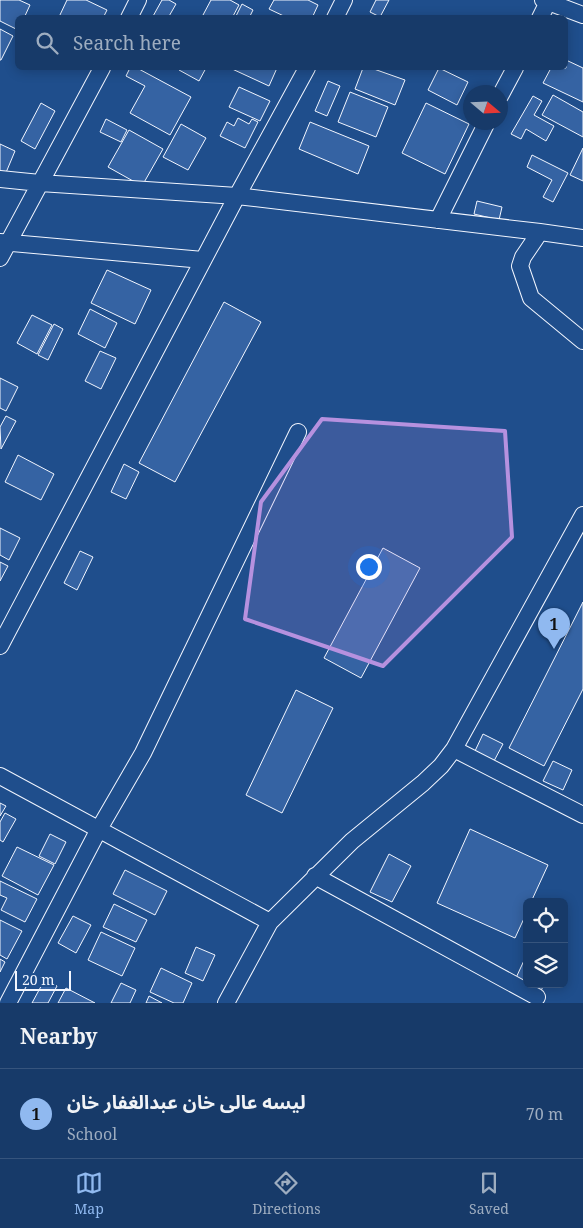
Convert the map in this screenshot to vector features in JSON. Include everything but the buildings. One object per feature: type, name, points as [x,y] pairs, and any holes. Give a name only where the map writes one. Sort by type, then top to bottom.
[{"type":"street","points":[[130,15],[138,0]]},
{"type":"street","points":[[336,15],[344,0]]},
{"type":"street","points":[[541,15],[546,1],[583,15]]},
{"type":"street","points":[[0,258],[4,242],[40,183],[101,70]]},
{"type":"street","points":[[0,646],[203,260],[306,70]]},
{"type":"street","points":[[506,85],[514,70]]},
{"type":"street","points":[[438,220],[483,130]]},
{"type":"street","points":[[0,179],[237,196],[583,238]]},
{"type":"street","points":[[540,232],[523,257],[520,266],[531,298],[583,340]]},
{"type":"street","points":[[4,242],[203,260]]},
{"type":"street","points":[[8,1003],[99,829],[143,753],[298,432]]},
{"type":"street","points":[[226,1003],[270,922],[352,841],[423,783],[441,766],[454,749],[583,515]]},
{"type":"street","points":[[454,749],[583,815]]},
{"type":"street","points":[[0,776],[270,922]]},
{"type":"street","points":[[315,876],[537,997]]},
{"type":"highlighted area","points":[[322,419],[505,431],[512,537],[383,666],[245,619],[261,502]]},
{"type":"place","name":"لیسه عالی خان عبدالغفار خان","points":[[554,649]]}]
